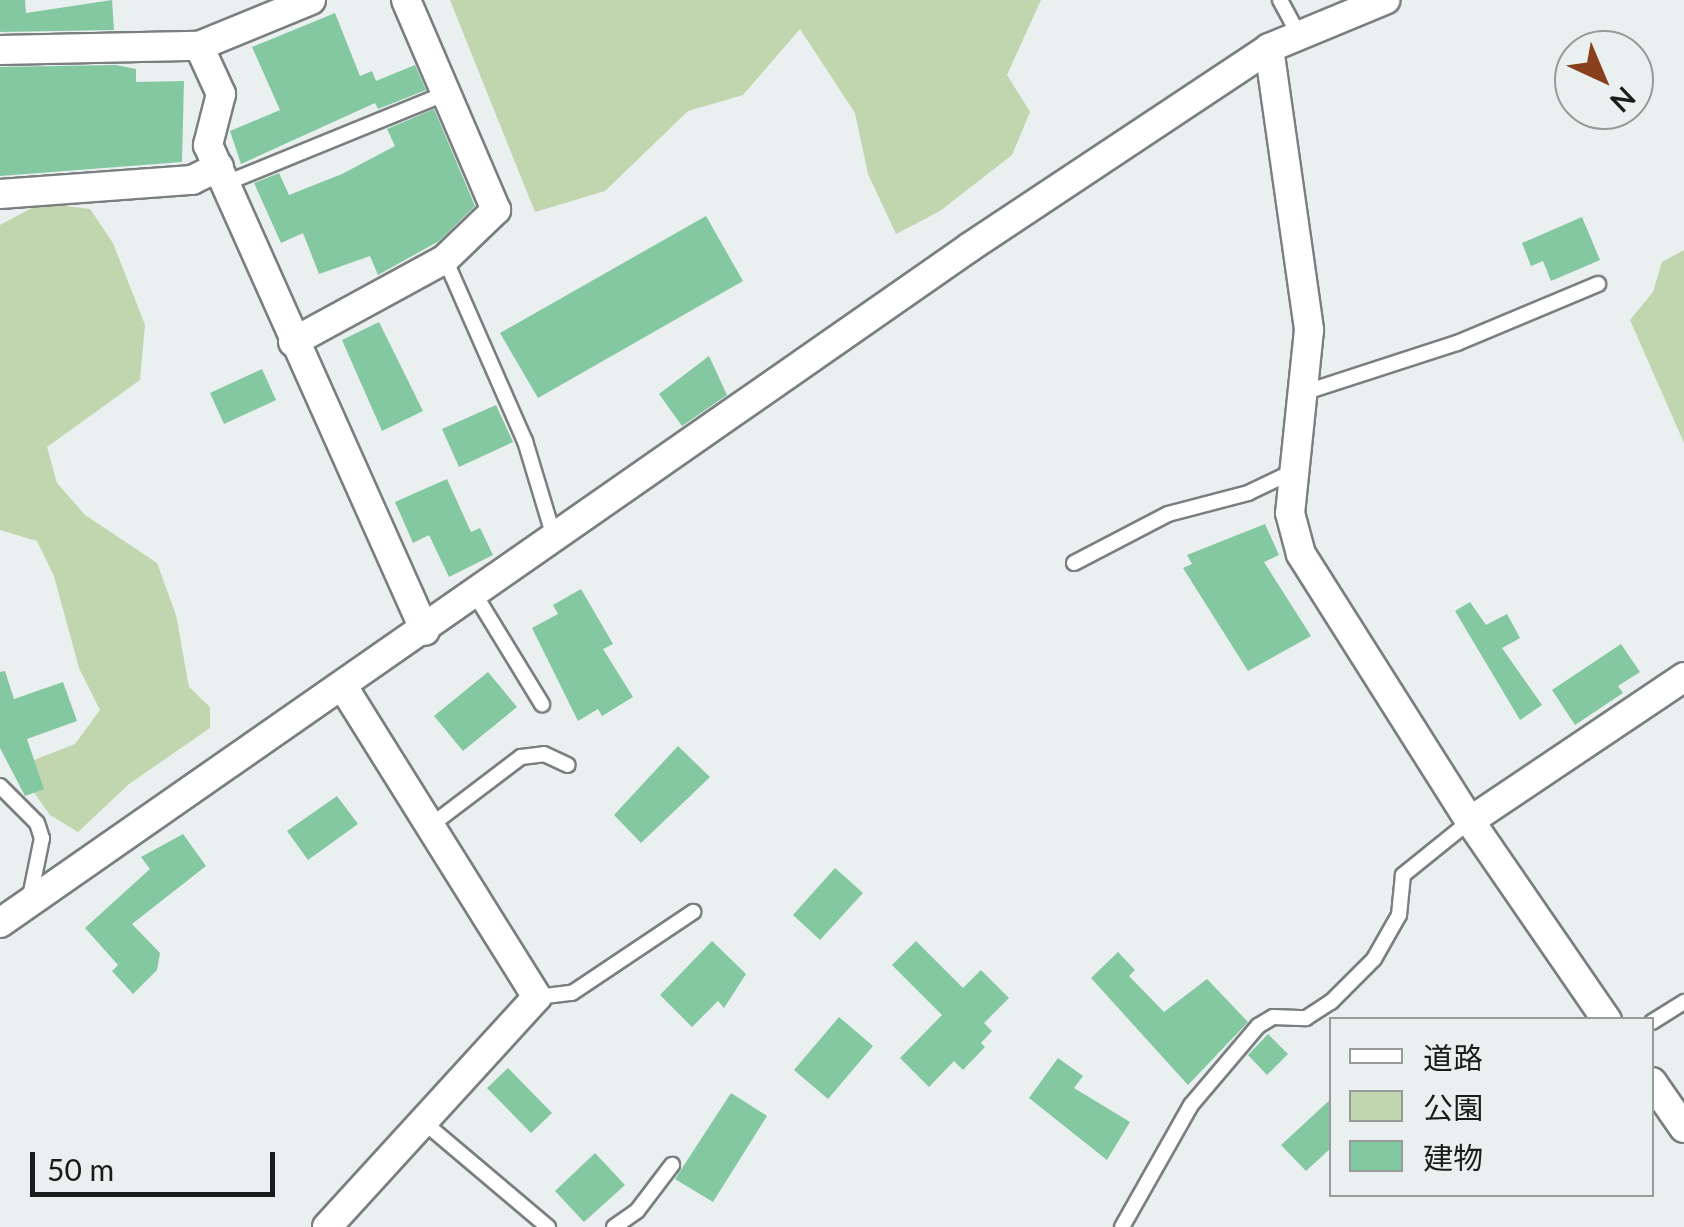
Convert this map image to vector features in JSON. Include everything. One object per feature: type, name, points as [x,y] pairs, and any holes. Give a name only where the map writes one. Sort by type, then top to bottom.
[{"type":"street","points":[[0,50],[199,46],[311,0]]},
{"type":"street","points":[[293,342],[445,259],[496,210],[406,0]]},
{"type":"street","points":[[0,924],[556,541],[970,247],[1269,48],[1385,0]]},
{"type":"street","points":[[199,46],[221,94],[208,145],[425,631]]},
{"type":"street","points":[[1269,48],[1309,330],[1298,470],[1290,513],[1301,554],[1470,821],[1605,1017]]},
{"type":"street","points":[[0,194],[222,175]]},
{"type":"street","points":[[1470,821],[1684,677]]},
{"type":"street","points":[[327,1227],[426,1124],[537,998],[343,686]]},
{"type":"street","points":[[1654,1085],[1684,1128]]},
{"type":"lane","points":[[1280,0],[1300,36]]},
{"type":"lane","points":[[222,175],[446,93]]},
{"type":"lane","points":[[445,259],[525,440],[556,541]]},
{"type":"lane","points":[[1302,393],[1457,343],[1598,284]]},
{"type":"lane","points":[[1074,563],[1168,514],[1248,493],[1298,470]]},
{"type":"lane","points":[[476,596],[542,704]]},
{"type":"lane","points":[[430,826],[520,756],[544,754],[568,765]]},
{"type":"lane","points":[[0,786],[37,823],[42,838],[29,904]]},
{"type":"lane","points":[[1122,1227],[1192,1105],[1258,1026],[1273,1017],[1306,1018],[1331,1002],[1374,959],[1391,930],[1403,875],[1470,821]]},
{"type":"lane","points":[[537,998],[572,993],[693,912]]},
{"type":"lane","points":[[1654,1021],[1684,1002]]},
{"type":"lane","points":[[426,1124],[548,1227]]},
{"type":"lane","points":[[614,1227],[637,1211],[672,1165]]},
{"type":"green space","points":[[450,0],[1041,0],[1007,75],[1030,112],[1012,155],[940,211],[896,234],[868,174],[855,113],[800,29],[743,95],[688,111],[605,191],[535,212]]},
{"type":"green space","points":[[41,203],[90,209],[113,243],[145,325],[140,380],[47,447],[57,483],[85,515],[157,563],[176,615],[189,687],[210,707],[210,728],[129,784],[78,832],[50,815],[16,767],[75,744],[100,710],[79,668],[54,576],[37,541],[0,530],[0,225]]},
{"type":"green space","points":[[1684,250],[1684,443],[1630,320],[1653,292],[1662,262]]},
{"type":"building","points":[[0,0],[25,0],[26,13],[112,0],[114,30],[0,32]]},
{"type":"building","points":[[335,13],[360,76],[372,71],[376,81],[415,65],[426,90],[378,109],[375,103],[241,164],[230,131],[280,110],[252,47]]},
{"type":"building","points":[[116,65],[136,69],[136,82],[184,81],[182,162],[0,176],[0,67]]},
{"type":"building","points":[[434,109],[475,206],[439,241],[378,275],[370,256],[319,274],[303,233],[281,243],[254,183],[279,173],[289,195],[342,174],[395,146],[387,129]]},
{"type":"building","points":[[706,216],[743,281],[538,398],[500,333]]},
{"type":"building","points":[[1582,217],[1600,260],[1551,281],[1543,261],[1531,266],[1522,243]]},
{"type":"building","points":[[379,322],[423,411],[382,431],[342,340]]},
{"type":"building","points":[[709,356],[727,395],[682,426],[659,394]]},
{"type":"building","points":[[262,369],[276,400],[224,424],[210,393]]},
{"type":"building","points":[[496,405],[513,442],[459,467],[442,429]]},
{"type":"building","points":[[447,479],[471,532],[480,528],[493,555],[449,577],[429,535],[413,543],[395,502]]},
{"type":"building","points":[[1265,524],[1279,555],[1264,562],[1311,636],[1248,671],[1183,568],[1192,564],[1187,555]]},
{"type":"building","points":[[581,589],[613,644],[603,649],[633,697],[602,716],[598,709],[578,721],[532,628],[558,614],[553,605]]},
{"type":"building","points":[[1470,602],[1486,625],[1507,614],[1520,638],[1502,648],[1542,705],[1520,720],[1455,611]]},
{"type":"building","points":[[1621,644],[1640,672],[1618,686],[1623,693],[1575,725],[1552,690]]},
{"type":"building","points":[[5,671],[14,699],[63,682],[77,721],[27,739],[44,789],[25,796],[0,748],[0,672]]},
{"type":"building","points":[[488,672],[517,707],[463,751],[434,716]]},
{"type":"building","points":[[678,746],[710,777],[641,843],[614,815]]},
{"type":"building","points":[[337,796],[358,824],[308,860],[287,831]]},
{"type":"building","points":[[183,834],[206,866],[132,924],[160,953],[157,970],[133,994],[112,971],[118,965],[85,928],[150,869],[141,857]]},
{"type":"building","points":[[835,868],[863,893],[820,940],[793,915]]},
{"type":"building","points":[[712,941],[746,974],[724,1008],[718,1001],[692,1027],[660,995]]},
{"type":"building","points":[[916,941],[963,988],[981,970],[1009,998],[984,1023],[992,1031],[981,1043],[985,1047],[963,1070],[954,1061],[929,1087],[900,1058],[942,1015],[892,965]]},
{"type":"building","points":[[1118,952],[1135,970],[1129,976],[1164,1012],[1207,979],[1248,1022],[1188,1085],[1091,978]]},
{"type":"building","points":[[839,1017],[873,1046],[828,1099],[794,1070]]},
{"type":"building","points":[[1268,1034],[1288,1054],[1267,1075],[1248,1055]]},
{"type":"building","points":[[1058,1058],[1083,1076],[1074,1088],[1130,1122],[1107,1160],[1029,1098]]},
{"type":"building","points":[[508,1068],[552,1113],[531,1133],[487,1088]]},
{"type":"building","points":[[731,1093],[767,1116],[713,1202],[675,1179]]},
{"type":"building","points":[[1329,1101],[1329,1150],[1306,1171],[1281,1145]]},
{"type":"building","points":[[595,1153],[625,1185],[584,1222],[555,1191]]}]
